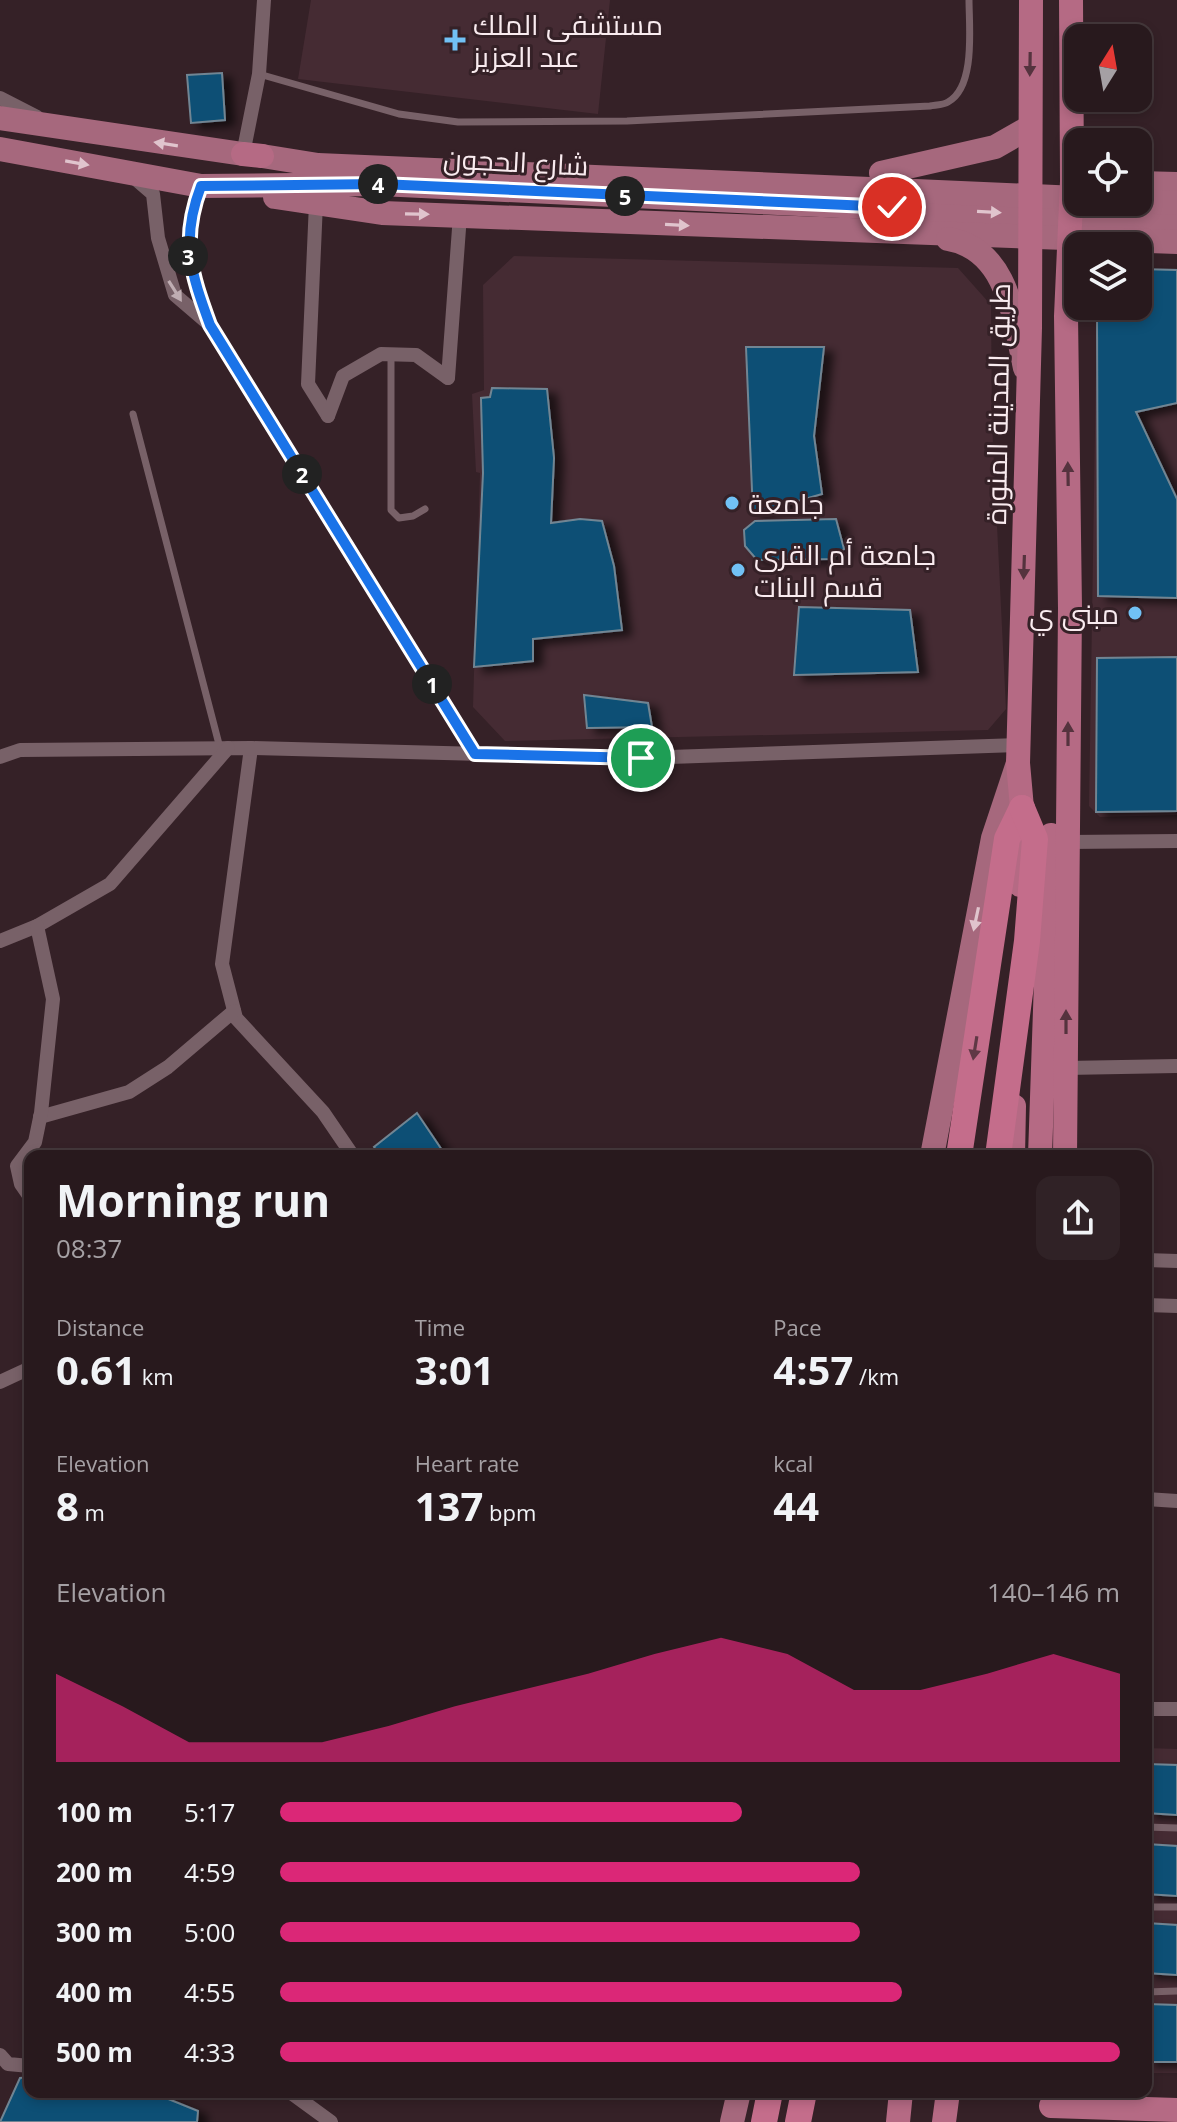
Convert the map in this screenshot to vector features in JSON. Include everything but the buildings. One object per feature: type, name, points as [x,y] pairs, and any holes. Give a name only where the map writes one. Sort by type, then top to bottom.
[{"type":"highway","name":"طريق المدينة المنورة","points":[[1013,1150],[1022,808],[1018,754],[1028,378],[1031,0]]},
{"type":"highway","points":[[1071,0],[1074,128]]},
{"type":"highway","points":[[1065,1150],[1067,320]]},
{"type":"highway","points":[[1040,1150],[1052,822],[1068,773]]},
{"type":"highway","points":[[960,1150],[1007,839],[1022,808]]},
{"type":"highway","points":[[999,1150],[1025,955],[1035,839],[1022,808]]},
{"type":"highway","points":[[764,2122],[769,2098]]},
{"type":"highway","points":[[798,2122],[803,2098]]},
{"type":"highway","points":[[898,2122],[900,2098]]},
{"type":"highway","points":[[944,2122],[947,2098]]},
{"type":"highway","points":[[1051,2107],[1177,2110]]},
{"type":"main road","name":"شارع الحجون","points":[[0,118],[379,176],[1177,222]]},
{"type":"main road","points":[[881,173],[995,147],[1030,127]]},
{"type":"main road","name":"شارع الحجون","points":[[0,149],[201,186],[379,176],[1064,187]]},
{"type":"main road","points":[[252,155],[374,152],[1028,180],[1064,185]]},
{"type":"main road","points":[[1152,183],[1177,184]]},
{"type":"main road","points":[[201,186],[382,213],[737,229],[1064,235]]},
{"type":"main road","points":[[1152,202],[1177,203]]},
{"type":"main road","points":[[903,231],[969,242],[998,270],[1028,378]]},
{"type":"main road","points":[[1152,243],[1177,242]]},
{"type":"main road","points":[[1066,339],[1073,320]]},
{"type":"main road","points":[[933,1150],[993,838],[1018,754]]},
{"type":"main road","points":[[732,2122],[738,2098]]},
{"type":"street","points":[[252,155],[264,0]]},
{"type":"street","points":[[0,98],[58,127]]},
{"type":"street","points":[[128,172],[153,194],[158,238],[175,295],[210,325]]},
{"type":"street","points":[[201,186],[192,211],[188,257],[210,325],[475,754]]},
{"type":"street","points":[[316,203],[308,384],[328,416],[343,376],[381,354],[416,355],[448,378],[460,215]]},
{"type":"street","points":[[0,757],[20,750],[224,748],[641,758],[1018,754]]},
{"type":"street","points":[[0,941],[37,926],[110,884],[224,748]]},
{"type":"street","points":[[251,748],[222,964],[236,1018],[323,1112],[349,1150]]},
{"type":"street","points":[[1068,842],[1177,841]]},
{"type":"street","points":[[29,1150],[35,1142],[40,1117],[53,999],[37,926]]},
{"type":"street","points":[[40,1117],[129,1092],[168,1067],[234,1011]]},
{"type":"street","points":[[1066,1068],[1177,1066]]},
{"type":"street","points":[[24,1157],[17,1166],[24,1188]]},
{"type":"street","points":[[1152,1260],[1177,1261]]},
{"type":"street","points":[[1152,1305],[1177,1306]]},
{"type":"street","points":[[0,1382],[24,1371]]},
{"type":"street","points":[[1152,1499],[1177,1501]]},
{"type":"street","points":[[1152,1709],[1177,1709]]},
{"type":"street","points":[[0,2055],[8,2064],[24,2065]]},
{"type":"street","points":[[298,2098],[331,2122]]},
{"type":"lane","points":[[259,74],[399,114],[458,122],[627,121],[930,106],[949,102],[960,89],[969,66],[969,0]]},
{"type":"lane","points":[[391,354],[391,510],[399,518],[413,516],[425,509]]},
{"type":"lane","points":[[133,414],[224,748]]},
{"type":"lane","points":[[1152,1827],[1177,1828]]},
{"type":"lane","points":[[1152,1907],[1177,1907]]},
{"type":"lane","points":[[1152,1992],[1177,1991]]},
{"type":"shaded area","name":"مستشفى الملك عبد العزيز","points":[[311,0],[610,0],[598,114],[298,79]]},
{"type":"shaded area","name":"جامعة أم القرى قسم البنات","points":[[514,256],[958,268],[991,305],[992,423],[1006,709],[988,730],[505,741],[473,707],[480,473],[476,472],[472,394],[484,390],[483,285]]},
{"type":"shaded area","name":"مبنى ي","points":[[1152,269],[1177,270],[1177,815],[1100,817],[1089,806],[1097,320],[1152,320]]},
{"type":"shaded area","points":[[1152,1748],[1177,1749],[1177,2073],[1152,2073]]},
{"type":"place","name":"مستشفى الملك عبد العزيز","points":[[455,40]]},
{"type":"place","name":"جامعة","points":[[732,503]]},
{"type":"place","name":"جامعة أم القرى قسم البنات","points":[[738,570]]},
{"type":"place","name":"مبنى ي","points":[[1135,613]]},
{"type":"route","points":[[641,758],[475,754],[210,325],[188,257],[192,211],[201,186],[380,184],[892,207]]}]
